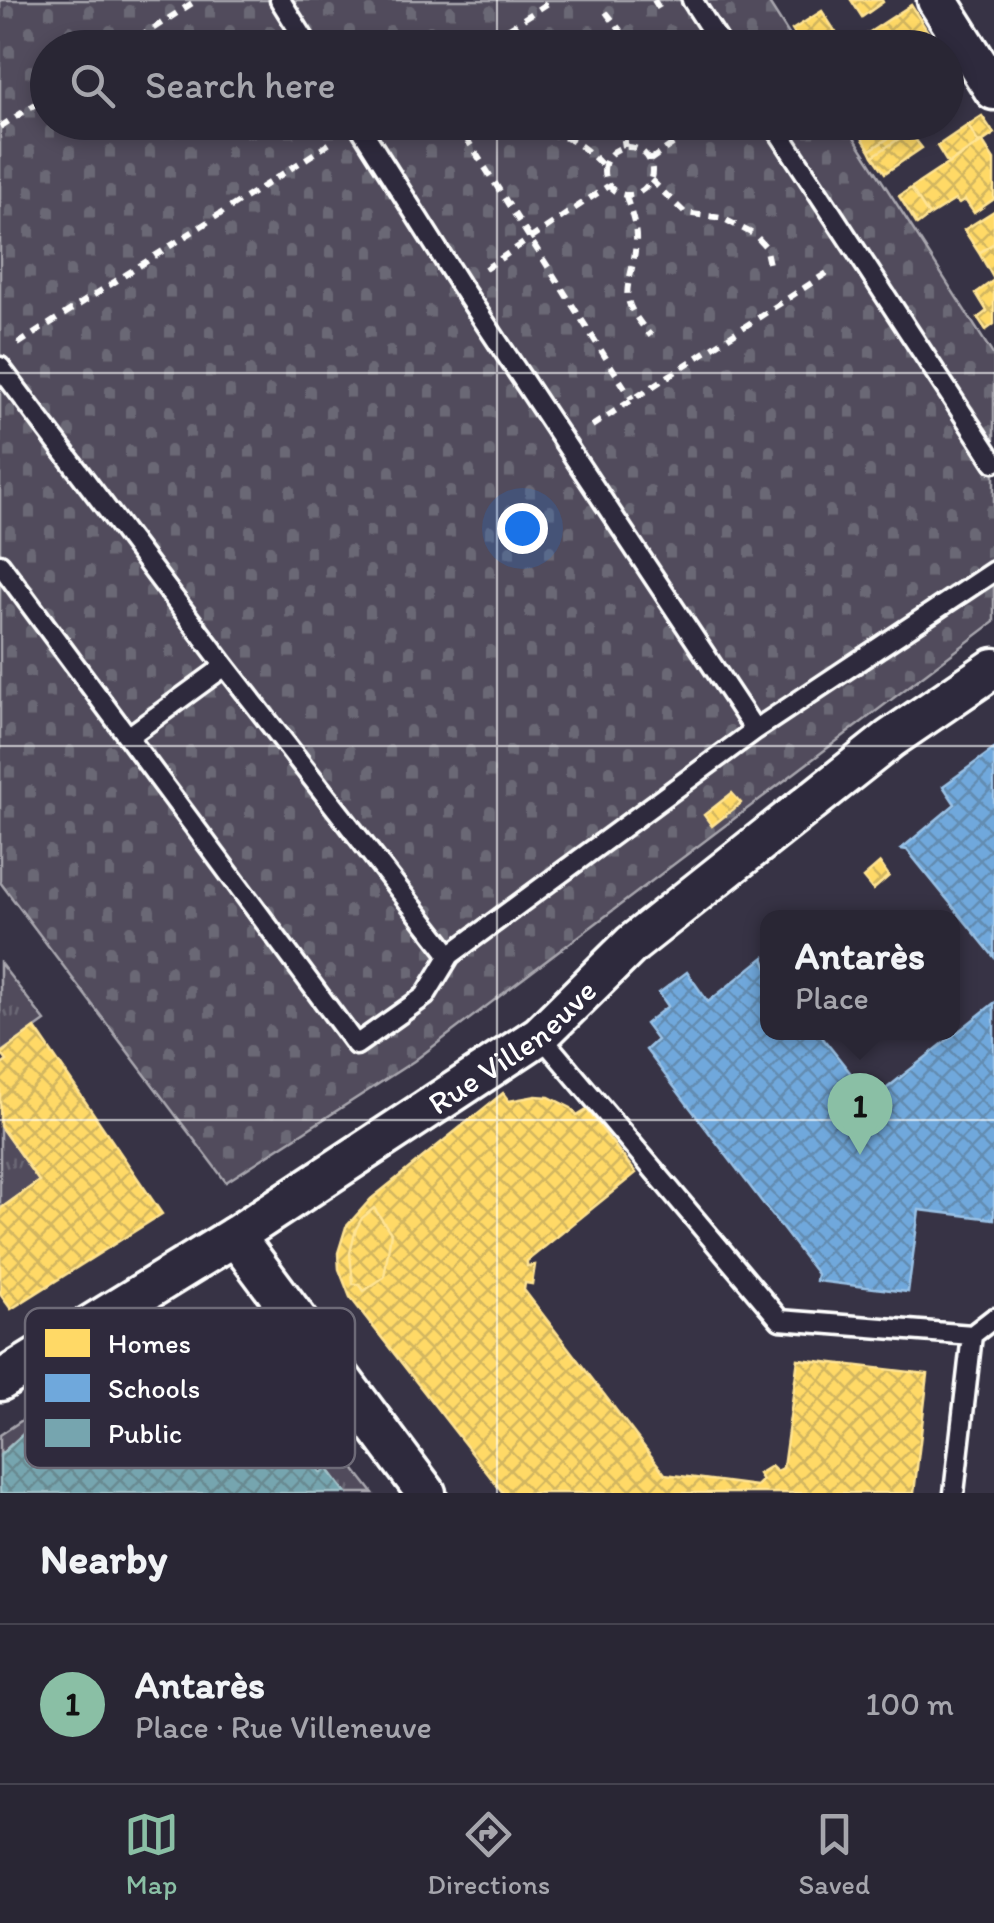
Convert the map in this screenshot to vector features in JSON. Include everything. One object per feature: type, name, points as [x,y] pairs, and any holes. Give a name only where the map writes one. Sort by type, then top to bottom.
[{"type":"street","points":[[937,0],[956,30]]},
{"type":"street","points":[[964,43],[994,90]]},
{"type":"street","name":"Rue Villeneuve","points":[[118,1308],[540,1035],[632,944],[890,740],[994,668]]},
{"type":"street","points":[[235,1236],[289,1308]]},
{"type":"street","name":"Rue Villeneuve","points":[[0,1381],[25,1366]]},
{"type":"street","points":[[355,1397],[426,1493]]},
{"type":"lane","points":[[280,0],[299,30]]},
{"type":"lane","points":[[692,0],[711,30]]},
{"type":"lane","points":[[368,140],[755,730]]},
{"type":"lane","points":[[784,140],[994,462]]},
{"type":"lane","points":[[0,366],[225,666],[450,955]]},
{"type":"lane","points":[[0,564],[356,1045],[424,996],[450,955],[755,730],[994,571]]},
{"type":"lane","points":[[128,737],[225,666]]},
{"type":"lane","points":[[540,1035],[780,1320],[972,1335],[994,1318]]},
{"type":"lane","points":[[954,1493],[972,1335]]},
{"type":"path","points":[[151,30],[197,0]]},
{"type":"path","points":[[506,30],[553,0]]},
{"type":"path","points":[[606,12],[620,30]]},
{"type":"path","points":[[0,127],[30,108]]},
{"type":"path","points":[[16,346],[333,140]]},
{"type":"path","points":[[467,140],[632,399]]},
{"type":"path","points":[[571,140],[604,167]]},
{"type":"path","points":[[624,140],[625,147]]},
{"type":"path","points":[[650,160],[678,140]]},
{"type":"path","points":[[652,336],[631,312],[627,293],[637,239],[626,196],[608,186],[604,167],[608,157],[625,147],[644,152],[650,160],[652,180],[684,213],[722,218],[755,235],[765,246],[769,264]]},
{"type":"path","points":[[626,196],[646,189],[652,180]]},
{"type":"path","points":[[460,285],[608,186]]},
{"type":"path","points":[[566,443],[857,253]]},
{"type":"green space","points":[[0,0],[767,0],[786,30],[30,30],[30,140],[856,140],[994,356],[994,622],[414,1061],[226,1182],[0,882]]},
{"type":"green space","points":[[0,963],[45,1021],[0,1053]]},
{"type":"green space","points":[[0,1126],[39,1181],[0,1209]]},
{"type":"green space","points":[[25,1418],[25,1432],[0,1455],[0,1435]]},
{"type":"green space","points":[[327,1468],[354,1468],[373,1493],[346,1493]]},
{"type":"building: Homes","points":[[851,0],[882,0],[883,2],[862,17]]},
{"type":"building: Homes","points":[[911,5],[927,30],[873,30]]},
{"type":"building: Homes","points":[[822,11],[834,30],[792,30]]},
{"type":"building: Homes","points":[[982,116],[994,134],[979,144],[968,125]]},
{"type":"building: Homes","points":[[968,125],[979,144],[948,164],[937,146],[946,140],[964,140],[964,128]]},
{"type":"building: Homes","points":[[864,140],[886,140],[870,150]]},
{"type":"building: Homes","points":[[886,140],[897,140],[873,156],[870,150]]},
{"type":"building: Homes","points":[[897,140],[916,140],[922,148],[885,173],[873,156]]},
{"type":"building: Homes","points":[[982,141],[994,160],[994,199],[974,213],[965,200],[959,204],[955,200],[929,216],[911,188]]},
{"type":"building: Homes","points":[[911,188],[929,216],[917,225],[899,196]]},
{"type":"building: Homes","points":[[994,211],[994,243],[979,253],[964,230]]},
{"type":"building: Homes","points":[[994,243],[994,279],[979,253]]},
{"type":"building: Homes","points":[[994,280],[994,324],[986,330],[978,318],[987,311],[976,293]]},
{"type":"building: Homes","points":[[732,793],[741,803],[712,826],[704,815]]},
{"type":"building: Homes","points":[[880,863],[889,876],[873,890],[863,878]]},
{"type":"building: Homes","points":[[35,1028],[162,1214],[11,1309],[0,1294],[0,1209],[39,1181],[0,1126],[0,1066],[7,1061],[1,1053]]},
{"type":"building: Homes","points":[[503,1093],[509,1101],[549,1097],[571,1108],[577,1116],[587,1110],[636,1173],[527,1261],[527,1266],[535,1265],[532,1284],[525,1283],[524,1290],[665,1474],[756,1486],[762,1480],[758,1474],[771,1466],[776,1471],[783,1468],[798,1359],[928,1374],[914,1493],[503,1493],[350,1297],[339,1269],[338,1253],[346,1227],[371,1199]],"holes":[[[374,1208],[391,1233],[384,1277],[364,1291],[359,1284],[353,1284],[350,1253],[356,1229]]]},
{"type":"building: Homes","points":[[374,1208],[391,1233],[384,1277],[364,1291],[359,1284],[353,1284],[350,1253],[356,1229]]},
{"type":"building: Schools","points":[[994,749],[994,957],[960,915],[960,910],[956,910],[907,850],[901,849],[955,804],[943,786]]},
{"type":"building: Schools","points":[[760,960],[760,1040],[824,1040],[872,1100],[947,1040],[960,1040],[960,1030],[994,1003],[994,1219],[919,1210],[908,1292],[816,1281],[817,1274],[646,1050],[657,1040],[645,1024],[668,1006],[659,993],[687,972],[708,1002]]},
{"type":"building: Public","points":[[25,1433],[25,1468],[317,1468],[321,1473],[327,1468],[346,1493],[0,1493],[0,1455]]},
{"type":"place","name":"Antarès","points":[[860,1155]]}]
